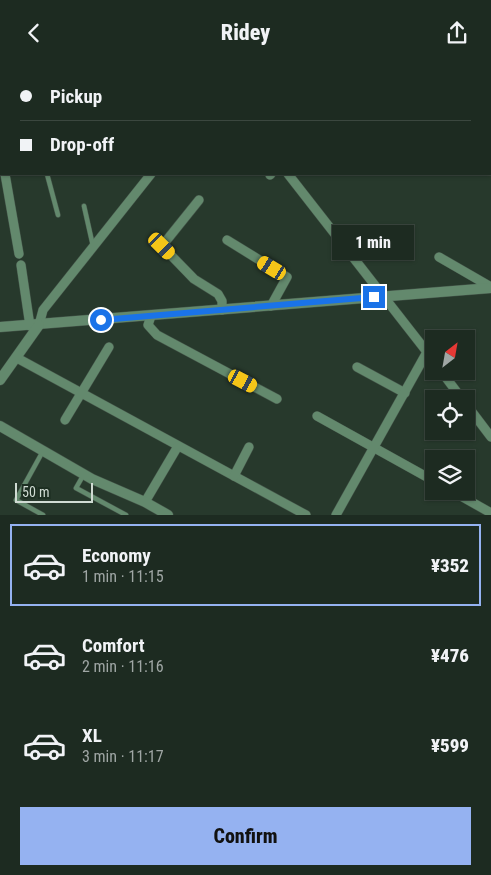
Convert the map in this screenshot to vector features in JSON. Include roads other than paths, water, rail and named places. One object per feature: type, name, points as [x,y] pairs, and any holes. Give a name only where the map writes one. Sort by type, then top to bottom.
[{"type":"street","points":[[4,175],[19,254]]},
{"type":"street","points":[[0,380],[17,358],[43,310],[150,175]]},
{"type":"street","points":[[289,175],[425,349]]},
{"type":"street","points":[[199,200],[162,246],[194,279],[218,294],[222,301],[222,310]]},
{"type":"street","points":[[227,241],[287,277],[271,306]]},
{"type":"street","points":[[439,257],[491,288]]},
{"type":"street","points":[[20,265],[34,326]]},
{"type":"street","points":[[0,327],[34,326],[491,288]]},
{"type":"street","points":[[151,316],[148,325],[157,335],[277,399]]},
{"type":"street","points":[[65,420],[109,347]]},
{"type":"street","points":[[336,515],[425,356]]},
{"type":"street","points":[[17,358],[306,515]]},
{"type":"street","points":[[357,367],[405,393]]},
{"type":"street","points":[[475,415],[490,434]]},
{"type":"street","points":[[317,416],[425,476]]},
{"type":"street","points":[[0,426],[84,474],[145,502],[168,515]]},
{"type":"street","points":[[145,502],[178,446]]},
{"type":"street","points":[[234,475],[249,447]]},
{"type":"street","points":[[468,500],[491,513]]},
{"type":"lane","points":[[47,175],[58,215]]},
{"type":"lane","points":[[84,206],[93,246]]},
{"type":"lane","points":[[43,451],[16,500],[43,515]]},
{"type":"lane","points":[[84,474],[76,488],[126,515]]}]
